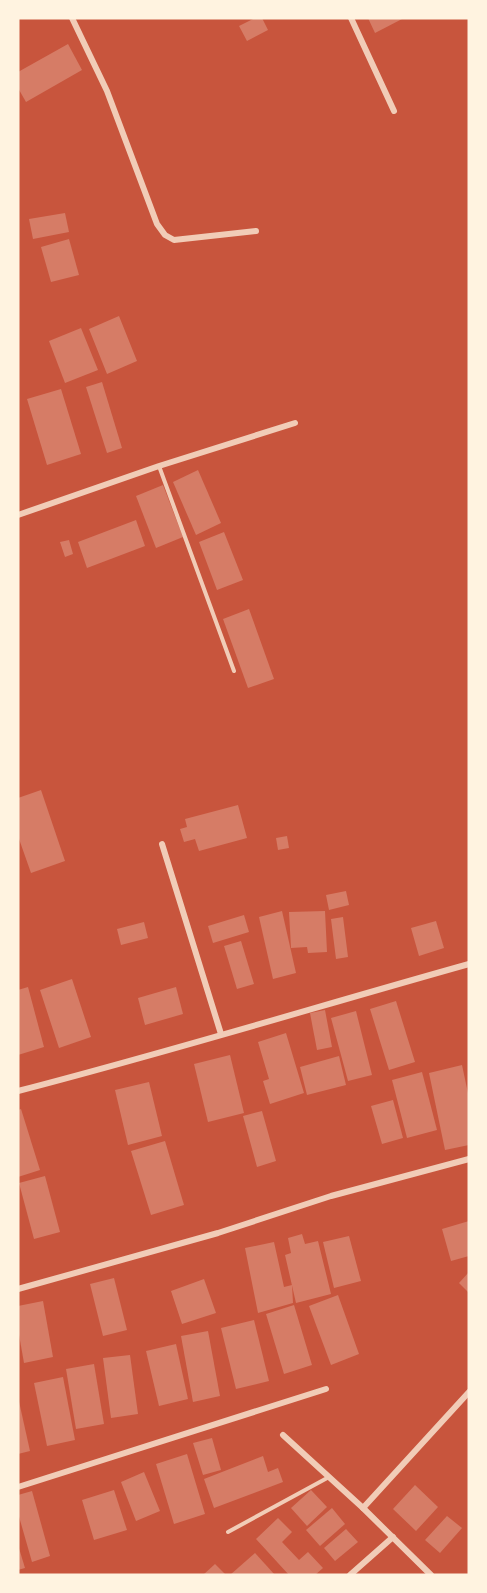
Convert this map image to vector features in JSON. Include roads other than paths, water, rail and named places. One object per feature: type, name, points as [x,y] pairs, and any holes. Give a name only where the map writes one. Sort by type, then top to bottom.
[{"type":"street","points":[[72,18],[107,91],[157,224],[165,235],[174,240],[256,231]]},
{"type":"street","points":[[351,18],[394,111]]},
{"type":"street","points":[[18,515],[159,466],[295,423]]},
{"type":"street","points":[[162,844],[221,1034]]},
{"type":"street","points":[[18,1091],[117,1066],[469,964]]},
{"type":"street","points":[[18,1289],[218,1233],[342,1193],[469,1159]]},
{"type":"street","points":[[18,1487],[326,1389]]},
{"type":"street","points":[[363,1508],[469,1392]]},
{"type":"street","points":[[283,1435],[363,1508],[431,1575]]},
{"type":"street","points":[[350,1575],[393,1537]]},
{"type":"lane","points":[[159,466],[234,672]]},
{"type":"lane","points":[[228,1532],[329,1477]]}]
